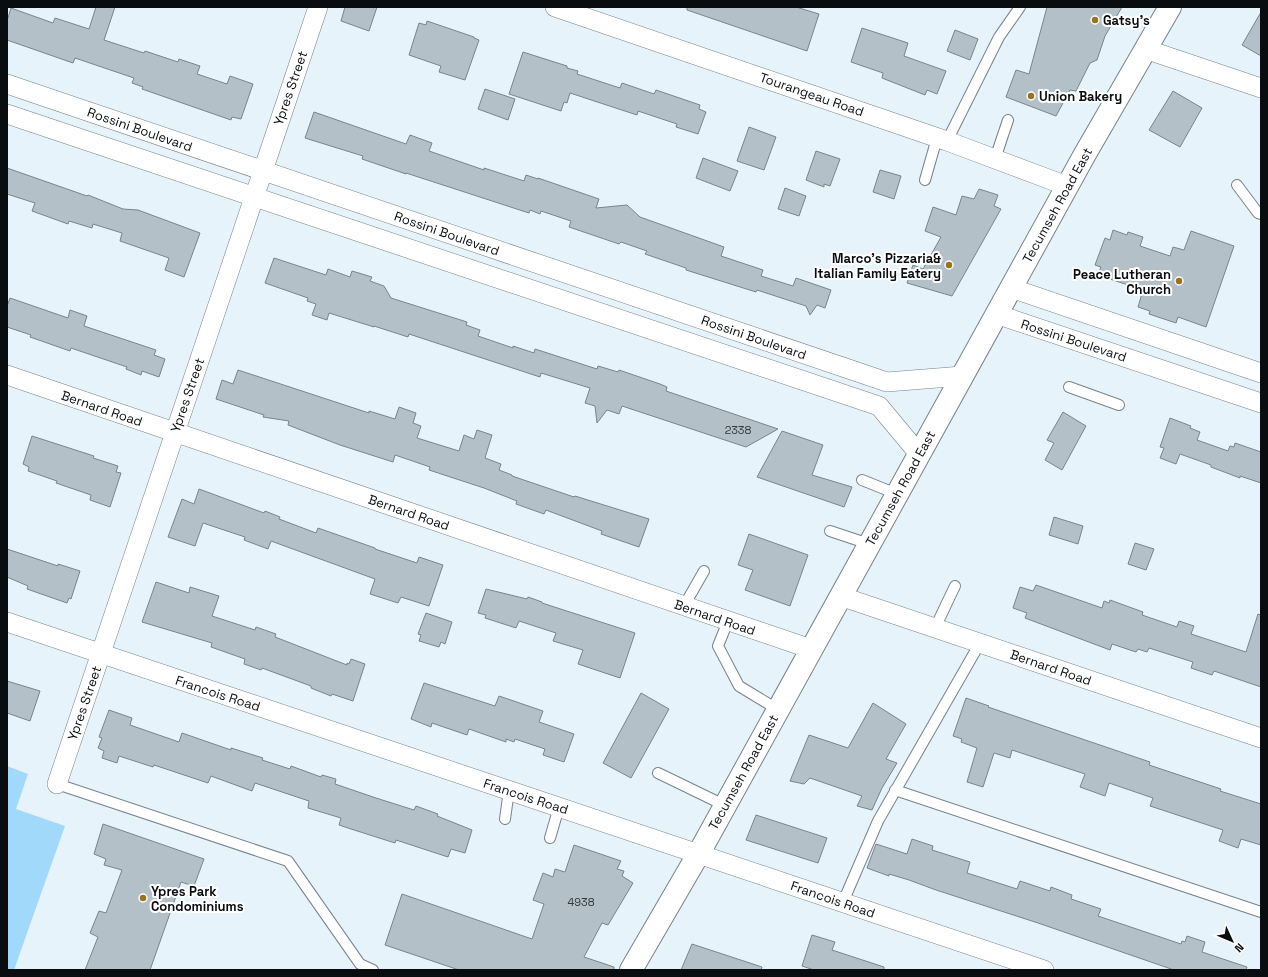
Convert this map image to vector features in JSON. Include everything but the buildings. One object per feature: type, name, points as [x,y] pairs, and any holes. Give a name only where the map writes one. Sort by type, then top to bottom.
[{"type":"main road","name":"Tecumseh Road East","points":[[631,970],[699,853],[810,649],[1067,186],[1170,7]]},
{"type":"street","name":"Ypres Street","points":[[57,784],[318,7]]},
{"type":"street","name":"Tourangeau Road","points":[[555,7],[942,139],[1067,186]]},
{"type":"street","points":[[1145,49],[1261,88]]},
{"type":"street","name":"Rossini Boulevard","points":[[7,84],[887,382],[962,376]]},
{"type":"street","name":"Rossini Boulevard","points":[[7,114],[879,406]]},
{"type":"street","points":[[1011,288],[1261,373]]},
{"type":"street","name":"Rossini Boulevard","points":[[996,314],[1261,403]]},
{"type":"street","points":[[1152,366],[1160,338]]},
{"type":"street","name":"Bernard Road","points":[[7,375],[810,649]]},
{"type":"street","points":[[887,382],[879,406],[919,454]]},
{"type":"street","name":"Bernard Road","points":[[840,596],[1261,738]]},
{"type":"street","name":"Francois Road","points":[[7,622],[1044,970]]},
{"type":"lane","points":[[925,180],[942,139],[999,37],[1020,7]]},
{"type":"lane","points":[[995,159],[1008,120]]},
{"type":"lane","points":[[1237,185],[1258,213],[1261,214]]},
{"type":"lane","points":[[1070,387],[1119,405]]},
{"type":"lane","points":[[862,480],[897,494]]},
{"type":"lane","points":[[830,531],[869,544]]},
{"type":"lane","points":[[684,606],[704,571]]},
{"type":"lane","points":[[935,628],[955,586]]},
{"type":"lane","points":[[728,621],[718,646],[739,686],[777,710]]},
{"type":"lane","points":[[843,902],[878,821],[980,643]]},
{"type":"lane","points":[[658,772],[724,805]]},
{"type":"lane","points":[[57,784],[288,861],[360,964],[373,970]]},
{"type":"lane","points":[[505,819],[509,790]]},
{"type":"lane","points":[[895,790],[1261,912]]},
{"type":"lane","points":[[550,838],[560,807]]},
{"type":"shaded area","points":[[7,766],[28,774],[16,809],[65,826],[14,970],[7,970]]},
{"type":"place","name":"Gatsy's","points":[[1095,20]]},
{"type":"place","name":"Union Bakery","points":[[1031,96]]},
{"type":"place","name":"Marco's Pizzaria& Italian Family Eatery","points":[[949,265]]},
{"type":"place","name":"Peace Lutheran Church","points":[[1179,281]]},
{"type":"place","name":"Ypres Park Condominiums","points":[[143,898]]}]
